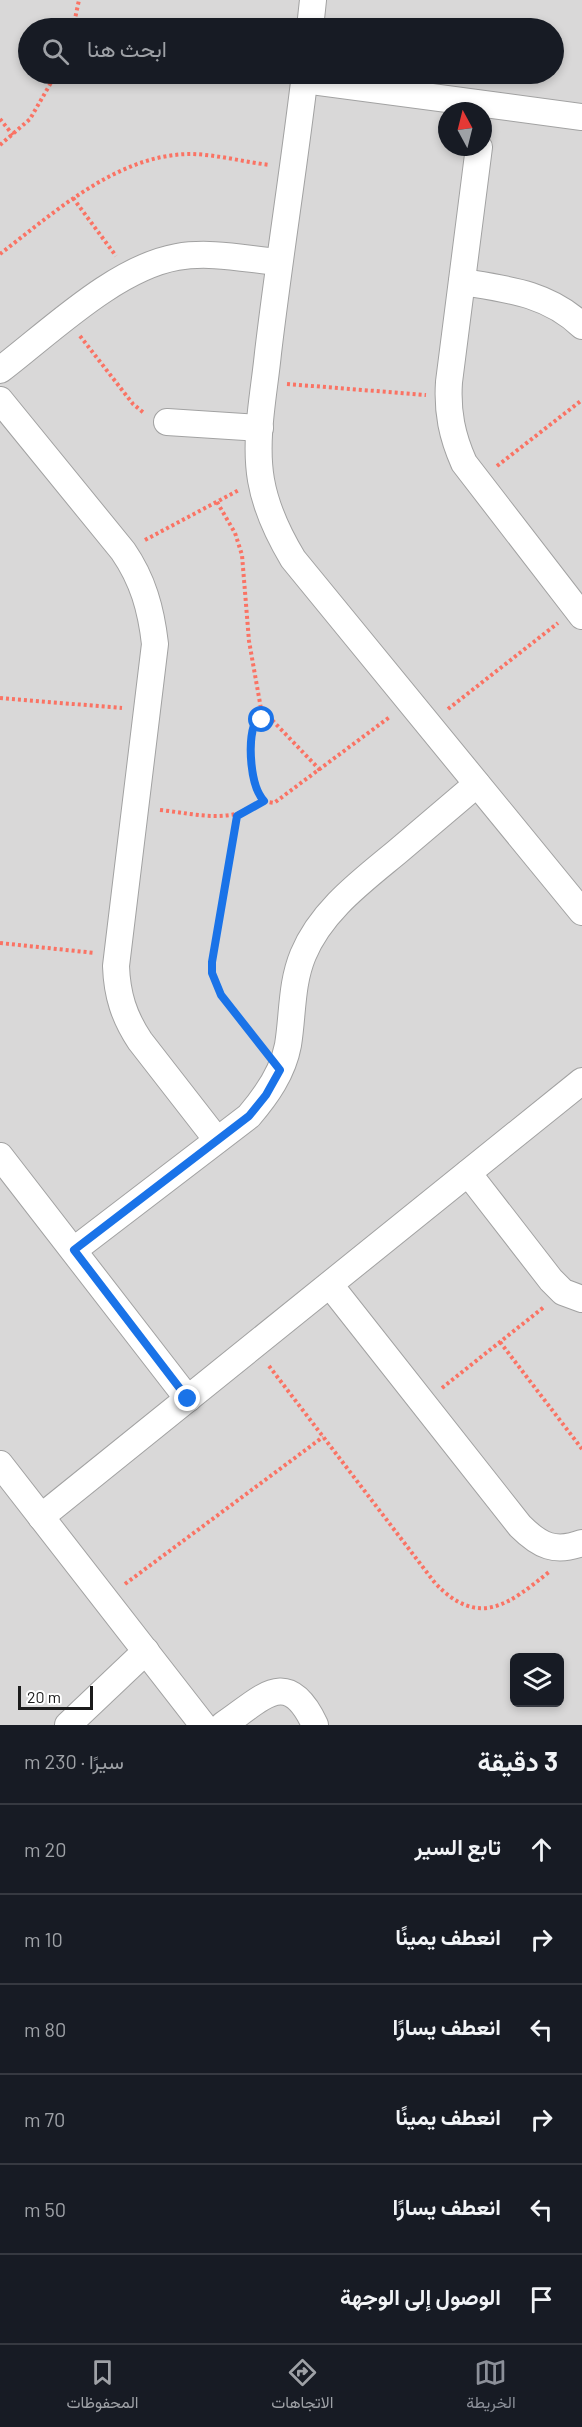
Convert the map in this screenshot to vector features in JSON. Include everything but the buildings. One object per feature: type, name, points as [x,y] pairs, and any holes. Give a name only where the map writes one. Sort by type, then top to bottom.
[{"type":"street","points":[[311,18],[313,0]]},
{"type":"street","points":[[303,84],[260,428],[261,479],[271,516],[278,534],[294,559],[582,912]]},
{"type":"street","points":[[344,84],[448,102]]},
{"type":"street","points":[[492,109],[582,117]]},
{"type":"street","points":[[477,156],[448,397],[449,419],[464,463],[579,613]]},
{"type":"street","points":[[0,370],[129,274],[177,257],[206,255],[279,262]]},
{"type":"street","points":[[462,282],[527,293],[551,303],[573,317],[582,326]]},
{"type":"street","points":[[0,400],[123,551],[145,591],[152,617],[155,644],[117,955],[117,986],[129,1024],[218,1140]]},
{"type":"street","points":[[167,422],[260,428]]},
{"type":"street","points":[[74,1250],[249,1116],[266,1095],[280,1070],[288,1046],[296,975],[313,935],[357,886],[477,783]]},
{"type":"street","points":[[41,1517],[582,1081]]},
{"type":"street","points":[[0,1156],[188,1399]]},
{"type":"street","points":[[468,1173],[551,1280],[573,1295]]},
{"type":"street","points":[[330,1285],[533,1540],[550,1547],[568,1548],[582,1543]]},
{"type":"street","points":[[0,1464],[203,1725]]},
{"type":"street","points":[[68,1725],[146,1652]]},
{"type":"street","points":[[223,1725],[270,1693],[280,1690],[290,1692],[298,1699],[315,1725]]},
{"type":"path","points":[[75,18],[79,0]]},
{"type":"path","points":[[0,145],[30,119],[51,84]]},
{"type":"path","points":[[0,119],[13,135]]},
{"type":"path","points":[[0,254],[73,198],[106,177],[134,166],[163,158],[192,154],[291,168]]},
{"type":"path","points":[[73,198],[129,274]]},
{"type":"path","points":[[66,319],[133,404],[146,414],[167,422]]},
{"type":"path","points":[[265,382],[448,397]]},
{"type":"path","points":[[477,482],[582,400]]},
{"type":"path","points":[[123,551],[261,479]]},
{"type":"path","points":[[217,502],[235,533],[242,555],[249,641],[262,720]]},
{"type":"path","points":[[429,724],[579,613]]},
{"type":"path","points":[[0,698],[148,710]]},
{"type":"path","points":[[320,770],[272,720],[262,720],[254,725],[251,743],[254,784],[258,795],[264,801],[274,803],[320,770],[411,701]]},
{"type":"path","points":[[136,807],[227,818],[237,816],[264,801]]},
{"type":"path","points":[[237,816],[212,973],[221,995],[280,1070]]},
{"type":"path","points":[[0,942],[117,955]]},
{"type":"path","points":[[423,1403],[500,1342],[573,1295]]},
{"type":"path","points":[[500,1342],[582,1449]]},
{"type":"path","points":[[254,1347],[447,1596],[462,1604],[480,1608],[497,1606],[513,1600],[549,1571]]},
{"type":"path","points":[[105,1599],[323,1437]]},
{"type":"shaded area","points":[[0,0],[582,0],[582,1725],[0,1725]]},
{"type":"route","points":[[188,1399],[74,1250],[249,1116],[266,1095],[280,1070],[221,995],[212,973],[237,816],[264,801],[258,795],[254,784],[251,743],[254,725],[262,720]]}]
